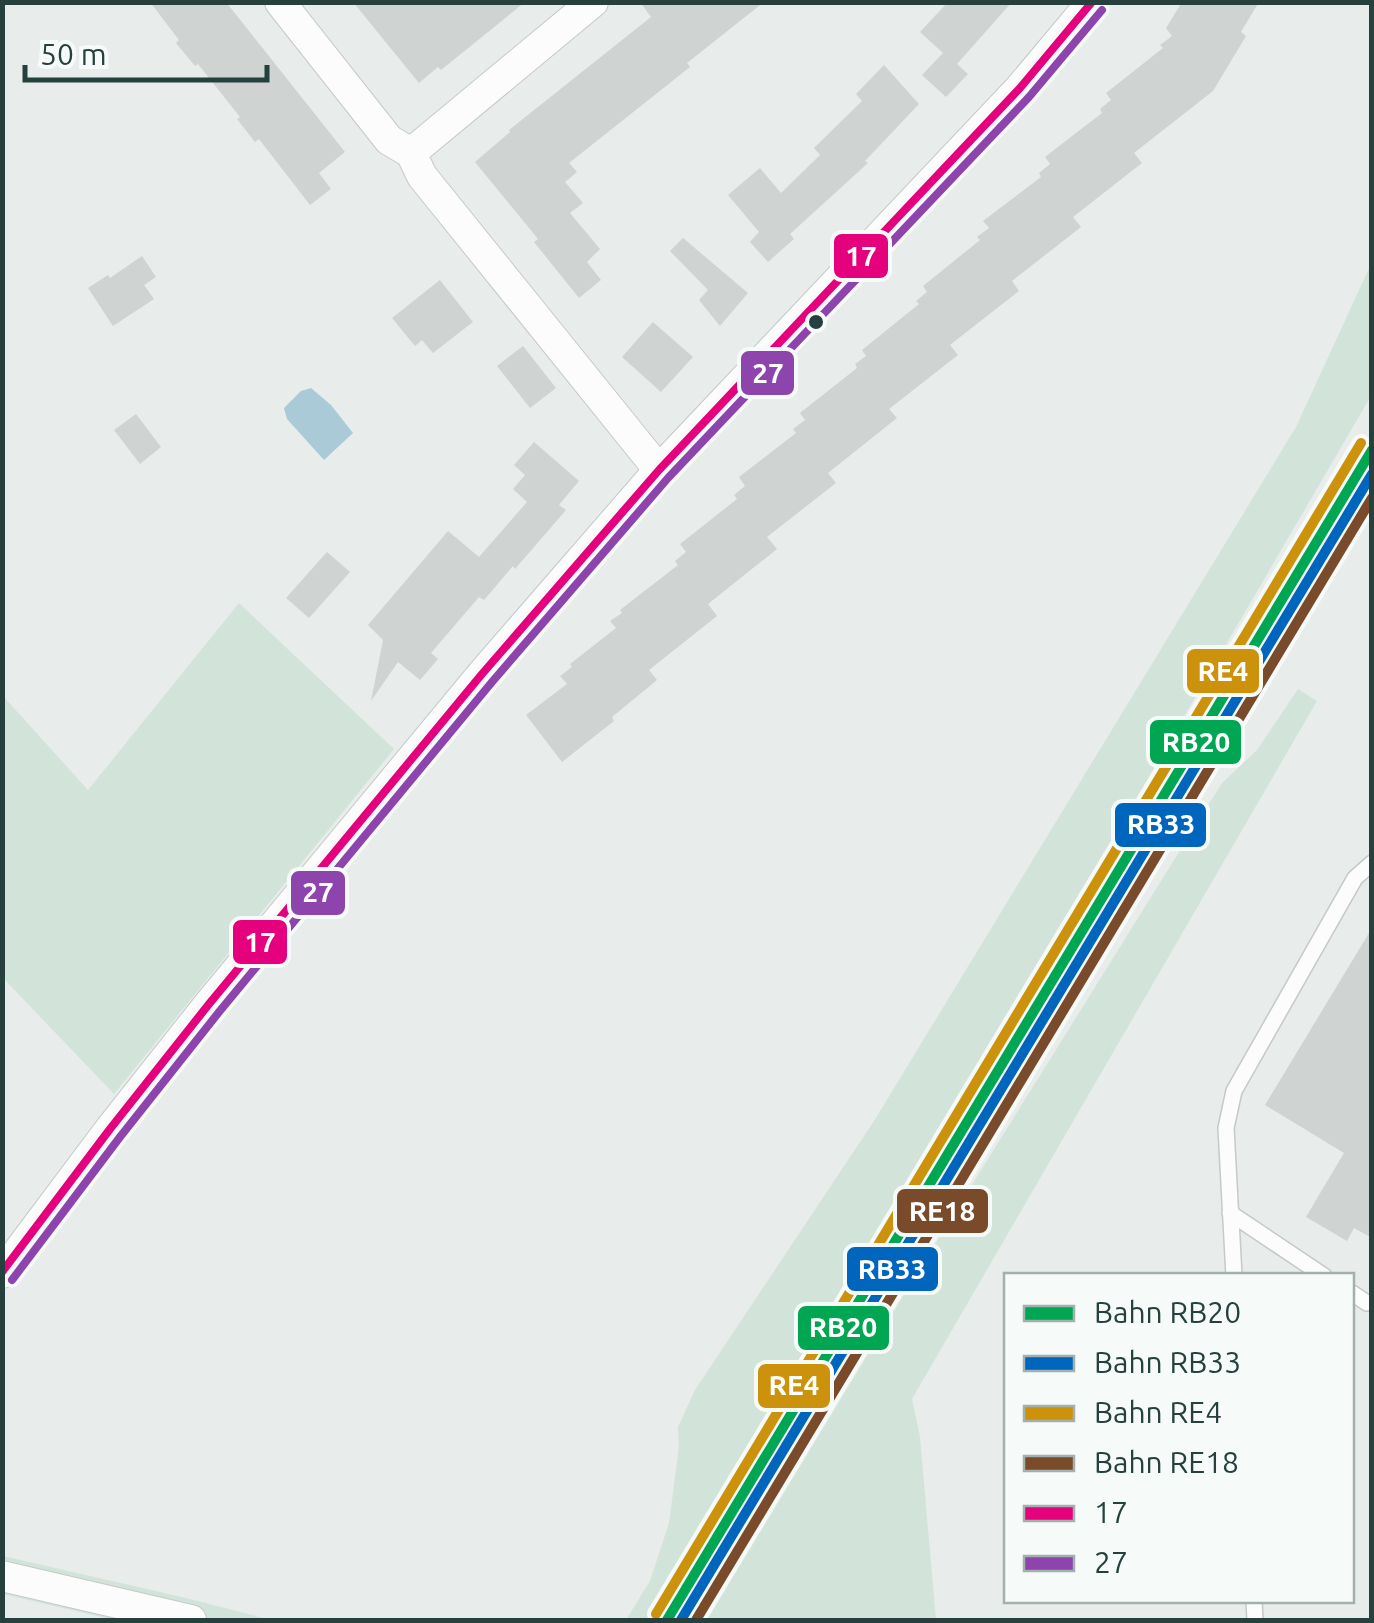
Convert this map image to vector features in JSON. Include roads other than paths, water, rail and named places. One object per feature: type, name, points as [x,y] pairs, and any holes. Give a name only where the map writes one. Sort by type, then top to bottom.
[{"type":"street","points":[[280,2],[389,140],[411,153],[422,176],[659,470]]},
{"type":"street","points":[[411,153],[592,2]]},
{"type":"street","points":[[2,1273],[208,1004],[482,674],[659,470],[1020,88],[1092,2]]},
{"type":"street","points":[[2,1576],[190,1620]]},
{"type":"lane","points":[[1234,1273],[1226,1128],[1234,1091],[1356,878],[1372,863]]},
{"type":"lane","points":[[1230,1213],[1320,1273]]},
{"type":"lane","points":[[1354,1294],[1367,1303]]},
{"type":"water","points":[[311,388],[331,405],[353,433],[324,460],[287,419],[284,408],[301,391]]},
{"type":"rail line","name":"RE4","points":[[656,1614],[1361,443]]},
{"type":"rail line","name":"RB20","points":[[667,1620],[1372,450]]},
{"type":"rail line","name":"RB33","points":[[681,1620],[1372,474]]},
{"type":"rail line","name":"RE18","points":[[696,1620],[1372,498]]}]
